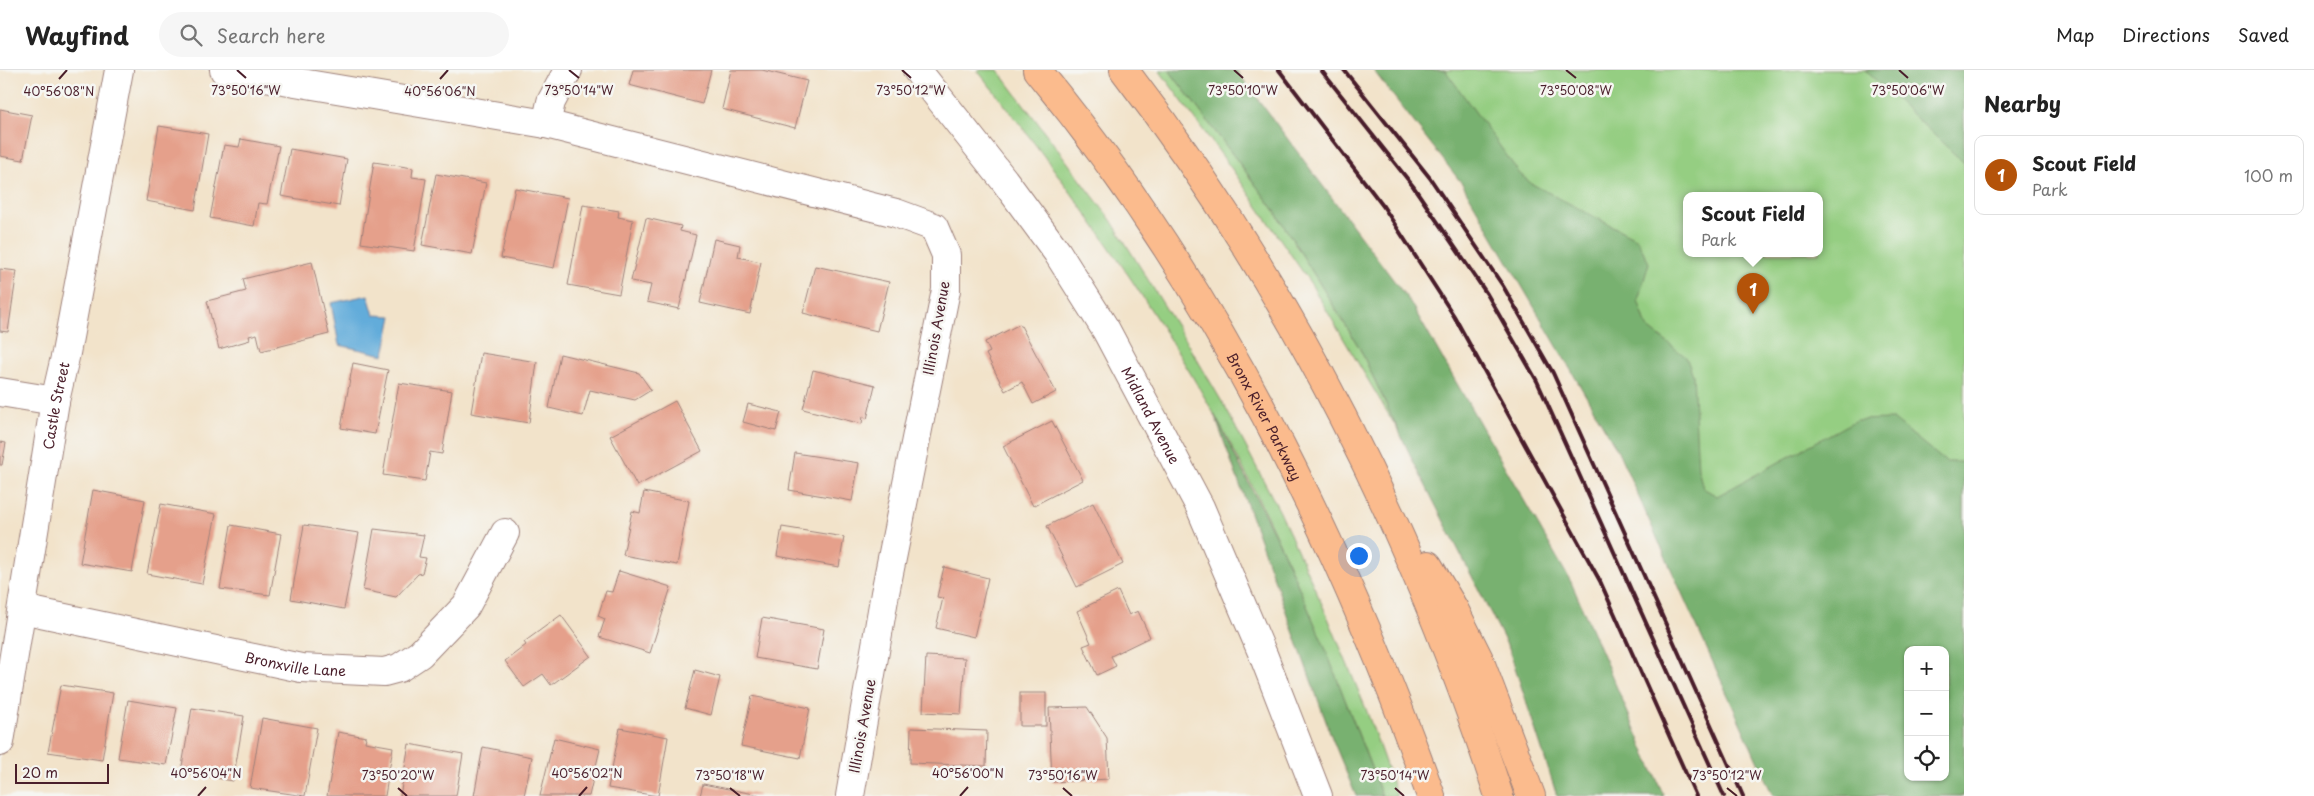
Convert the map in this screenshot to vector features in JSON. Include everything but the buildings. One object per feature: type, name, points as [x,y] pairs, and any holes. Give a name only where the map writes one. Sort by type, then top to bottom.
[{"type":"highway","name":"Bronx River Parkway","points":[[1037,70],[1109,165],[1146,218],[1202,306],[1258,402],[1310,502],[1359,608],[1404,720],[1431,796]]},
{"type":"highway","points":[[1124,70],[1207,186],[1264,276],[1326,383],[1364,459],[1444,639],[1499,796]]},
{"type":"highway","points":[[1364,459],[1467,634],[1479,660],[1531,796]]},
{"type":"street","name":"Castle Street","points":[[0,742],[55,401],[66,353],[119,70]]},
{"type":"street","name":"Illinois Avenue","points":[[224,70],[546,124],[896,213],[934,227],[946,255],[946,290],[885,593],[850,796]]},
{"type":"street","points":[[546,124],[551,102],[568,70]]},
{"type":"street","name":"Midland Avenue","points":[[917,70],[998,172],[1057,252],[1106,330],[1200,507],[1264,657],[1318,796]]},
{"type":"street","points":[[0,392],[55,401]]},
{"type":"street","name":"Bronxville Lane","points":[[22,609],[301,668],[384,672],[399,668],[420,654],[466,606],[506,533]]},
{"type":"green space","points":[[977,70],[998,70],[1111,220],[1225,407],[1280,512],[1326,613],[1366,709],[1397,796],[1382,796],[1325,649],[1284,553],[1238,458],[1187,367],[1102,236],[1041,152]]},
{"type":"green space","points":[[1159,70],[1169,70],[1273,208],[1359,347],[1399,432],[1311,284],[1234,172]]},
{"type":"green space","points":[[1169,70],[1236,70],[1410,302],[1571,582],[1664,796],[1557,796],[1509,649],[1414,463],[1359,347],[1273,208]]},
{"type":"green space","points":[[1373,70],[1445,70],[1520,174],[1532,184],[1637,239],[1649,263],[1638,300],[1647,327],[1686,357],[1693,375],[1698,469],[1703,488],[1717,496],[1856,420],[1893,419],[1946,462],[1964,462],[1964,796],[1773,796],[1618,451],[1463,185]]},
{"type":"green space","points":[[1380,70],[1964,70],[1964,796],[1776,796],[1618,446],[1465,181]]},
{"type":"green space","points":[[1865,70],[1964,70],[1964,163]]},
{"type":"green space","points":[[1214,414],[1281,547],[1324,645],[1382,796],[1356,796],[1332,738]]},
{"type":"water","points":[[368,295],[374,315],[392,316],[384,355],[339,345],[331,303]]},
{"type":"railway","points":[[1279,70],[1383,206],[1454,316],[1600,581],[1696,796]]},
{"type":"railway","points":[[1321,70],[1413,186],[1487,294],[1537,381],[1724,796]]},
{"type":"railway","points":[[1344,70],[1430,178],[1503,286],[1553,373],[1743,796]]},
{"type":"place","name":"Scout Field","points":[[1753,314]]}]
